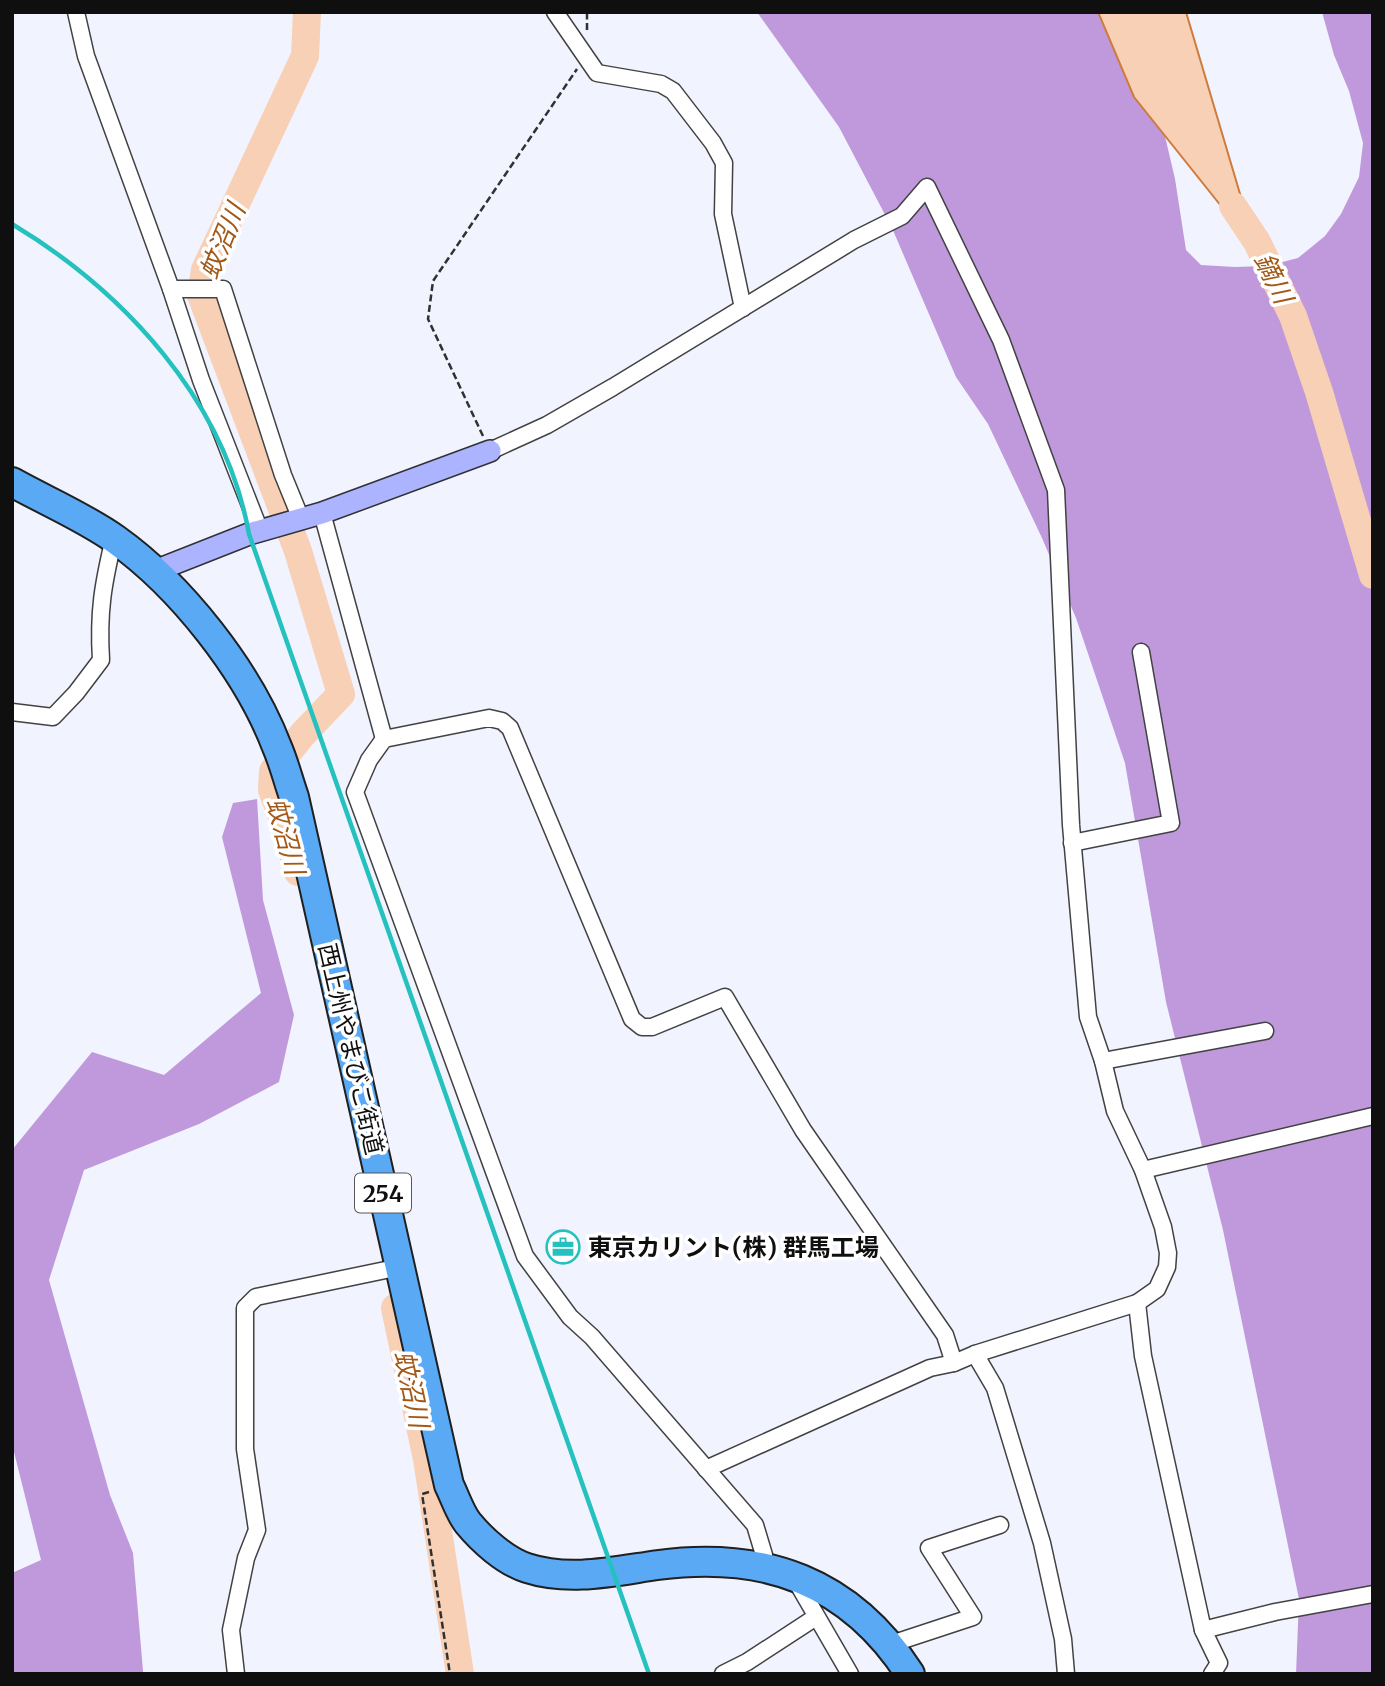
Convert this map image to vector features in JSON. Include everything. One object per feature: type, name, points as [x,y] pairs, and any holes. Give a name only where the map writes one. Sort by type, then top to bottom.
[{"type":"highway","name":"西上州やまびこ街道","points":[[12,482],[114,538],[155,570],[206,628],[246,685],[277,745],[294,797],[390,1270],[449,1485],[467,1522],[495,1550],[525,1567],[566,1575],[614,1572],[661,1564],[714,1562],[757,1564],[803,1578],[848,1604],[897,1653],[910,1674]]},
{"type":"street","points":[[76,12],[86,56],[177,289],[201,380],[260,531]]},
{"type":"street","points":[[555,12],[597,73],[662,84],[673,91],[713,143],[724,163],[723,214],[743,308]]},
{"type":"street","points":[[155,570],[490,451],[547,425],[854,240],[902,216],[927,187],[1001,340],[1056,489],[1072,844],[1088,1017],[1103,1060],[1115,1111],[1143,1170],[1163,1227],[1168,1253],[1167,1268],[1157,1289],[1137,1303],[954,1363],[930,1368],[706,1469]]},
{"type":"street","points":[[177,289],[223,289],[283,475],[301,519]]},
{"type":"street","points":[[321,513],[384,739]]},
{"type":"street","points":[[12,712],[53,717],[101,660],[99,626],[102,589],[114,538]]},
{"type":"street","points":[[1072,844],[1171,822],[1141,652]]},
{"type":"street","points":[[757,1564],[764,1555],[755,1525],[592,1337],[570,1317],[525,1255],[355,792],[369,760],[384,739],[489,718],[502,721],[510,728],[632,1019],[642,1027],[652,1027],[725,997],[803,1130],[945,1335],[954,1363]]},
{"type":"street","points":[[1103,1060],[1265,1031]]},
{"type":"street","points":[[1143,1170],[1373,1116]]},
{"type":"street","points":[[236,1674],[231,1630],[246,1558],[257,1530],[245,1449],[245,1308],[256,1297],[390,1270]]},
{"type":"street","points":[[1137,1303],[1143,1356],[1203,1630],[1219,1663],[1212,1674]]},
{"type":"street","points":[[975,1354],[995,1388],[1042,1543],[1063,1639],[1066,1674]]},
{"type":"street","points":[[888,1645],[973,1617],[929,1548],[1000,1525]]},
{"type":"street","points":[[792,1575],[850,1674]]},
{"type":"street","points":[[1203,1630],[1275,1612],[1373,1594]]},
{"type":"street","points":[[723,1674],[747,1662],[816,1617]]},
{"type":"path","points":[[490,451],[428,319],[433,281],[586,56],[587,12]]},
{"type":"path","points":[[449,1485],[422,1494],[450,1674]]},
{"type":"shaded area","points":[[757,12],[1127,12],[1164,132],[1175,179],[1186,250],[1201,265],[1235,267],[1267,266],[1298,258],[1325,236],[1341,214],[1359,177],[1363,143],[1349,91],[1334,55],[1322,12],[1373,12],[1373,1674],[1296,1674],[1299,1599],[1223,1230],[1166,1002],[1125,763],[1076,618],[988,424],[956,377],[892,228],[839,127]]},
{"type":"shaded area","points":[[1098,12],[1186,12],[1257,251],[1134,97]]},
{"type":"shaded area","points":[[257,799],[263,900],[294,1015],[279,1082],[199,1124],[84,1170],[49,1280],[110,1495],[133,1553],[143,1671],[142,1674],[12,1674],[12,1573],[41,1560],[12,1444],[12,1150],[92,1052],[164,1075],[261,993],[222,837],[233,803]]},
{"type":"waterway","name":"蚊沼川","points":[[298,872],[286,826],[272,790],[273,771],[341,694],[298,551],[201,295],[205,270],[305,56],[307,12]]},
{"type":"waterway","name":"鏑川","points":[[1233,206],[1257,242],[1293,316],[1319,392],[1373,575]]},
{"type":"waterway","name":"蚊沼川","points":[[395,1308],[427,1459],[460,1674]]},
{"type":"railway","points":[[12,224],[54,251],[93,282],[130,317],[164,355],[193,395],[218,439],[237,485],[249,534],[649,1674]]},
{"type":"place","name":"東京カリント(株) 群馬工場","points":[[563,1247]]}]
